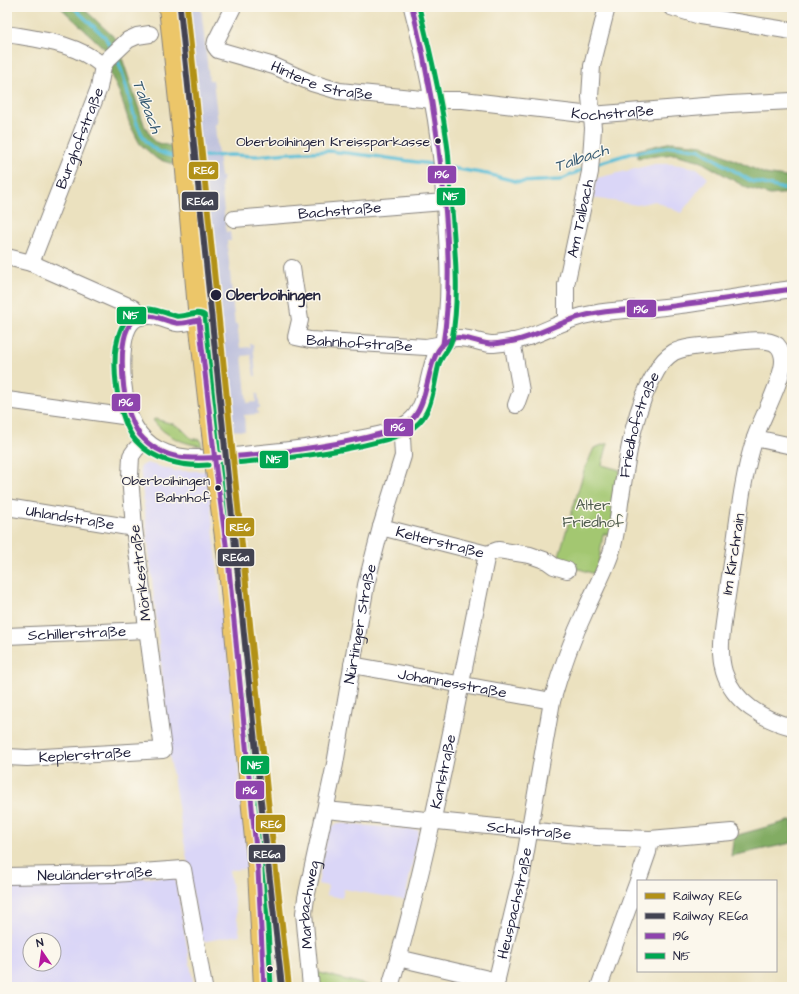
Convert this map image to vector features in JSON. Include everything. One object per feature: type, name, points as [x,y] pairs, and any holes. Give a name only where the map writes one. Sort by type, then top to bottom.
[{"type":"main road","points":[[169,7],[185,157],[199,320],[228,559],[256,847],[264,987]]},
{"type":"street","name":"Hintere Straße","points":[[233,7],[216,41],[215,46],[220,51],[274,66],[312,83],[339,91],[433,100]]},
{"type":"street","points":[[412,7],[433,100],[443,172],[449,284],[444,344]]},
{"type":"street","name":"Am Talbach","points":[[566,322],[566,285],[590,165],[593,128],[590,97],[592,66],[607,7]]},
{"type":"street","points":[[671,7],[700,16],[792,31]]},
{"type":"street","points":[[7,34],[58,43],[88,54],[111,56],[124,43],[132,38],[150,34]]},
{"type":"street","name":"Burghofstraße","points":[[31,263],[111,56]]},
{"type":"street","name":"Kochstraße","points":[[433,100],[463,100],[591,115],[792,101]]},
{"type":"street","name":"Bachstraße","points":[[234,219],[444,202]]},
{"type":"street","points":[[7,257],[31,263],[132,308],[139,317]]},
{"type":"street","name":"Bahnhofstraße","points":[[292,268],[300,320],[296,337],[310,340],[426,346],[444,344]]},
{"type":"street","points":[[199,320],[178,323],[148,315],[139,317],[129,326],[123,349],[124,394],[130,417],[137,431],[145,441],[158,450],[184,458],[208,458],[308,448],[369,436],[398,428],[409,422],[416,415],[423,402],[436,353],[451,339],[459,338],[493,344],[526,339],[574,318],[592,314],[668,306],[792,289]]},
{"type":"street","name":"Friedhofstraße","points":[[552,701],[567,655],[612,551],[627,458],[640,406],[652,378],[662,362],[673,353],[687,347],[748,340],[775,343],[781,350]]},
{"type":"street","points":[[512,341],[521,391],[516,405]]},
{"type":"street","name":"Im Kirchrain","points":[[781,350],[783,363],[779,380],[755,438],[747,467],[729,578],[720,654],[724,674],[732,688],[744,703],[761,715],[792,727]]},
{"type":"street","points":[[7,400],[130,417]]},
{"type":"street","name":"Nürtinger Straße","points":[[324,817],[366,585],[381,527],[403,456],[402,436],[398,428]]},
{"type":"street","points":[[755,438],[792,446]]},
{"type":"street","name":"Mörikestraße","points":[[145,441],[131,456],[130,476],[134,528],[163,750]]},
{"type":"street","name":"Uhlandstraße","points":[[7,507],[134,528]]},
{"type":"street","name":"Kelterstraße","points":[[381,527],[487,554],[498,550],[530,555],[548,561],[554,566],[567,570]]},
{"type":"street","name":"Karlstraße","points":[[390,987],[433,820],[487,554]]},
{"type":"street","name":"Schillerstraße","points":[[7,636],[147,630]]},
{"type":"street","name":"Johannesstraße","points":[[352,664],[552,701]]},
{"type":"street","name":"Heuspachstraße","points":[[496,984],[522,874],[552,701]]},
{"type":"street","name":"Keplerstraße","points":[[7,758],[163,750]]},
{"type":"street","name":"Schulstraße","points":[[324,817],[433,820],[597,837],[650,839],[732,832]]},
{"type":"street","name":"Marbachweg","points":[[311,987],[304,913],[324,817]]},
{"type":"street","points":[[638,880],[648,852],[650,839]]},
{"type":"street","name":"Neuländerstraße","points":[[7,876],[114,874],[183,869],[204,987]]},
{"type":"street","points":[[599,987],[637,884]]},
{"type":"street","points":[[398,958],[496,984]]},
{"type":"shaded area","points":[[181,7],[201,7],[209,80],[213,80],[218,124],[215,124],[221,177],[223,177],[223,182],[221,182],[226,232],[230,232],[231,241],[227,241],[232,294],[235,294],[235,298],[232,299],[235,324],[237,324],[240,348],[251,347],[250,344],[253,344],[256,376],[254,376],[251,355],[242,356],[247,403],[256,402],[256,394],[258,394],[260,409],[257,409],[258,414],[244,415],[245,431],[226,430],[224,419],[219,419],[214,369],[217,364],[211,301],[209,301],[210,296],[205,245],[201,246],[200,234],[204,233],[197,183],[198,178],[189,92],[183,86],[181,61],[187,60]]},
{"type":"shaded area","points":[[655,164],[673,164],[697,168],[708,178],[681,213],[655,201],[637,205],[593,198],[597,178]]},
{"type":"shaded area","points":[[147,463],[175,471],[207,471],[232,699],[248,869],[229,870],[240,935],[201,942],[167,741],[165,702],[140,467]]},
{"type":"shaded area","points":[[337,823],[419,830],[405,900],[344,889],[342,898],[326,895],[328,886],[318,884],[328,832]]},
{"type":"shaded area","points":[[175,877],[194,987],[7,987],[7,881]]},
{"type":"green space","points":[[60,7],[82,7],[117,40],[107,51]]},
{"type":"green space","points":[[121,55],[145,127],[155,142],[174,147],[176,165],[157,159],[140,144],[130,125],[120,94],[110,73],[112,63]]},
{"type":"green space","points":[[672,142],[702,145],[765,174],[792,178],[792,193],[770,195],[747,188],[698,160],[674,154],[638,158],[637,150]]},
{"type":"green space","points":[[155,419],[181,428],[192,439],[200,439],[202,446],[181,441],[169,435],[158,426],[153,420]]},
{"type":"green space","name":"Alter Friedhof","points":[[608,443],[602,465],[620,470],[611,534],[603,534],[599,561],[595,574],[557,562],[584,471],[594,448]]},
{"type":"green space","points":[[792,820],[792,843],[731,856],[734,836]]},
{"type":"green space","points":[[316,972],[374,987],[318,987]]},
{"type":"waterway","name":"Talbach","points":[[73,7],[105,37],[112,50]]},
{"type":"waterway","name":"Talbach","points":[[116,57],[135,118],[146,140],[159,152],[179,157]]},
{"type":"waterway","name":"Talbach","points":[[595,164],[632,153],[675,146],[700,150],[751,181],[784,189],[792,188]]},
{"type":"waterway","name":"Talbach","points":[[192,157],[231,155],[256,156],[329,151],[438,165]]},
{"type":"waterway","name":"Talbach","points":[[446,167],[487,174],[519,182],[560,180],[586,168]]},
{"type":"rail line","name":"RE6","points":[[187,7],[268,800],[289,987]]},
{"type":"rail line","name":"RE6a","points":[[180,8],[261,801],[282,987]]},
{"type":"transit line","name":"196","points":[[412,7],[432,101],[444,195],[447,232],[448,289],[446,326],[443,344]]},
{"type":"transit line","name":"N15","points":[[271,987],[265,869],[235,558],[222,464],[309,455],[381,441],[408,431],[421,421],[426,414],[432,398],[439,364],[450,346],[452,339],[456,307],[456,274],[446,132],[436,78],[419,7]]},
{"type":"transit line","name":"196","points":[[199,320],[179,323],[151,316],[141,317],[129,325],[125,335],[123,348],[122,362],[124,389],[128,410],[135,426],[140,435],[153,446],[163,452],[179,457],[226,457],[298,450],[334,444],[393,430],[409,422],[417,413],[422,403],[436,354],[442,345],[451,339],[466,338],[486,344],[514,341],[532,336],[565,322],[593,314],[681,305],[792,289]]},
{"type":"transit line","name":"N15","points":[[208,465],[179,464],[160,458],[143,448],[136,441],[129,430],[122,414],[118,395],[115,375],[115,355],[118,337],[125,322],[135,312],[150,309],[176,316],[195,313],[205,316],[221,450]]},
{"type":"transit line","name":"196","points":[[199,320],[228,559],[258,870],[264,987]]},
{"type":"place","name":"Oberboihingen Kreissparkasse","points":[[438,141]]},
{"type":"place","name":"Oberboihingen","points":[[216,295]]},
{"type":"place","name":"Oberboihingen Bahnhof","points":[[218,488]]}]
